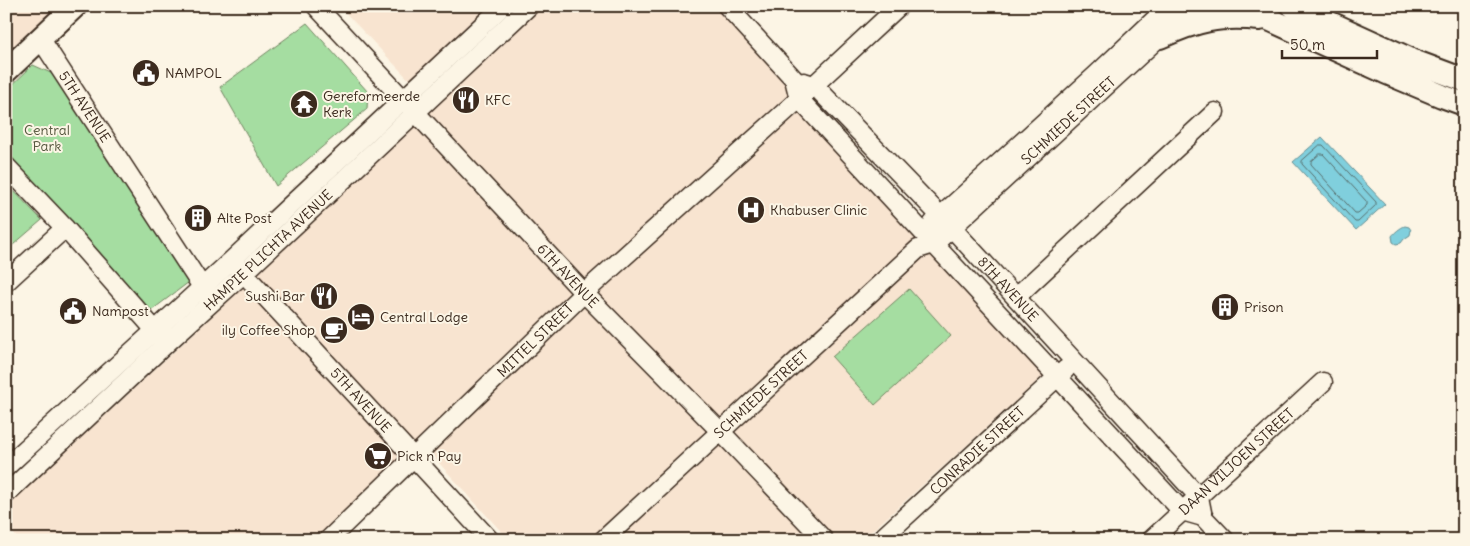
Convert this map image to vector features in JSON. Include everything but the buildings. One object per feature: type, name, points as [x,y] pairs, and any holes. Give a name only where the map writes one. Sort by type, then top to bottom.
[{"type":"main road","points":[[6,71],[75,6]]},
{"type":"main road","points":[[1240,6],[1384,72],[1464,104]]},
{"type":"main road","points":[[1293,6],[1416,62],[1464,80]]},
{"type":"main road","points":[[1160,37],[1187,25],[1217,18],[1268,20]]},
{"type":"street","name":"6TH AVENUE","points":[[316,6],[584,293],[824,540]]},
{"type":"street","name":"HAMPIE PLICHTA AVENUE","points":[[6,467],[232,260],[503,6]]},
{"type":"street","name":"HAMPIE PLICHTA AVENUE","points":[[6,494],[529,6]]},
{"type":"street","name":"8TH AVENUE","points":[[727,6],[794,79],[799,99],[925,242],[1058,377],[1182,511]]},
{"type":"street","name":"MITTEL STREET","points":[[328,540],[584,293],[899,6]]},
{"type":"street","name":"SCHMIEDE STREET","points":[[603,540],[925,242],[1169,6]]},
{"type":"street","name":"SCHMIEDE STREET","points":[[946,222],[1160,37],[1193,6]]},
{"type":"street","name":"5TH AVENUE","points":[[40,38],[212,302]]},
{"type":"street","name":"8TH AVENUE","points":[[794,79],[814,85],[946,222],[1199,497]]},
{"type":"street","points":[[1016,297],[1215,112]]},
{"type":"street","points":[[6,166],[65,228],[167,343]]},
{"type":"street","points":[[6,282],[65,228]]},
{"type":"street","name":"5TH AVENUE","points":[[232,260],[490,540]]},
{"type":"street","name":"CONRADIE STREET","points":[[880,540],[1074,361]]},
{"type":"street","name":"DAAN VILJOEN STREET","points":[[1151,540],[1323,382]]},
{"type":"street","points":[[1199,497],[1203,517]]},
{"type":"street","points":[[1182,511],[1203,517],[1225,540]]},
{"type":"shaded area","points":[[6,6],[75,6],[6,71]]},
{"type":"shaded area","points":[[339,6],[727,6],[934,244],[1051,369],[862,540],[509,540],[419,441],[314,540],[19,540],[6,525],[6,507],[221,308],[434,106]]},
{"type":"green space","points":[[307,23],[368,92],[367,109],[276,186],[220,87]]},
{"type":"green space","name":"Central Park","points":[[33,65],[53,74],[189,282],[148,313],[6,152],[6,91]]},
{"type":"green space","points":[[6,183],[42,220],[6,251]]},
{"type":"green space","points":[[909,289],[951,336],[875,405],[832,357]]},
{"type":"water","points":[[1322,137],[1385,204],[1356,230],[1293,162]]},
{"type":"water","points":[[1405,226],[1411,230],[1410,235],[1401,243],[1396,244],[1393,242],[1392,236]]},
{"type":"place","name":"NAMPOL","points":[[146,73]]},
{"type":"place","name":"KFC","points":[[466,100]]},
{"type":"place","name":"Gereformeerde Kerk","points":[[304,104]]},
{"type":"place","name":"Khabuser Clinic","points":[[751,210]]},
{"type":"place","name":"Alte Post","points":[[198,218]]},
{"type":"place","name":"Sushi Bar","points":[[324,296]]},
{"type":"place","name":"Prison","points":[[1225,307]]},
{"type":"place","name":"Nampost","points":[[73,311]]},
{"type":"place","name":"Central Lodge","points":[[361,317]]},
{"type":"place","name":"ily Coffee Shop","points":[[334,330]]},
{"type":"place","name":"Pick n Pay","points":[[378,456]]}]
